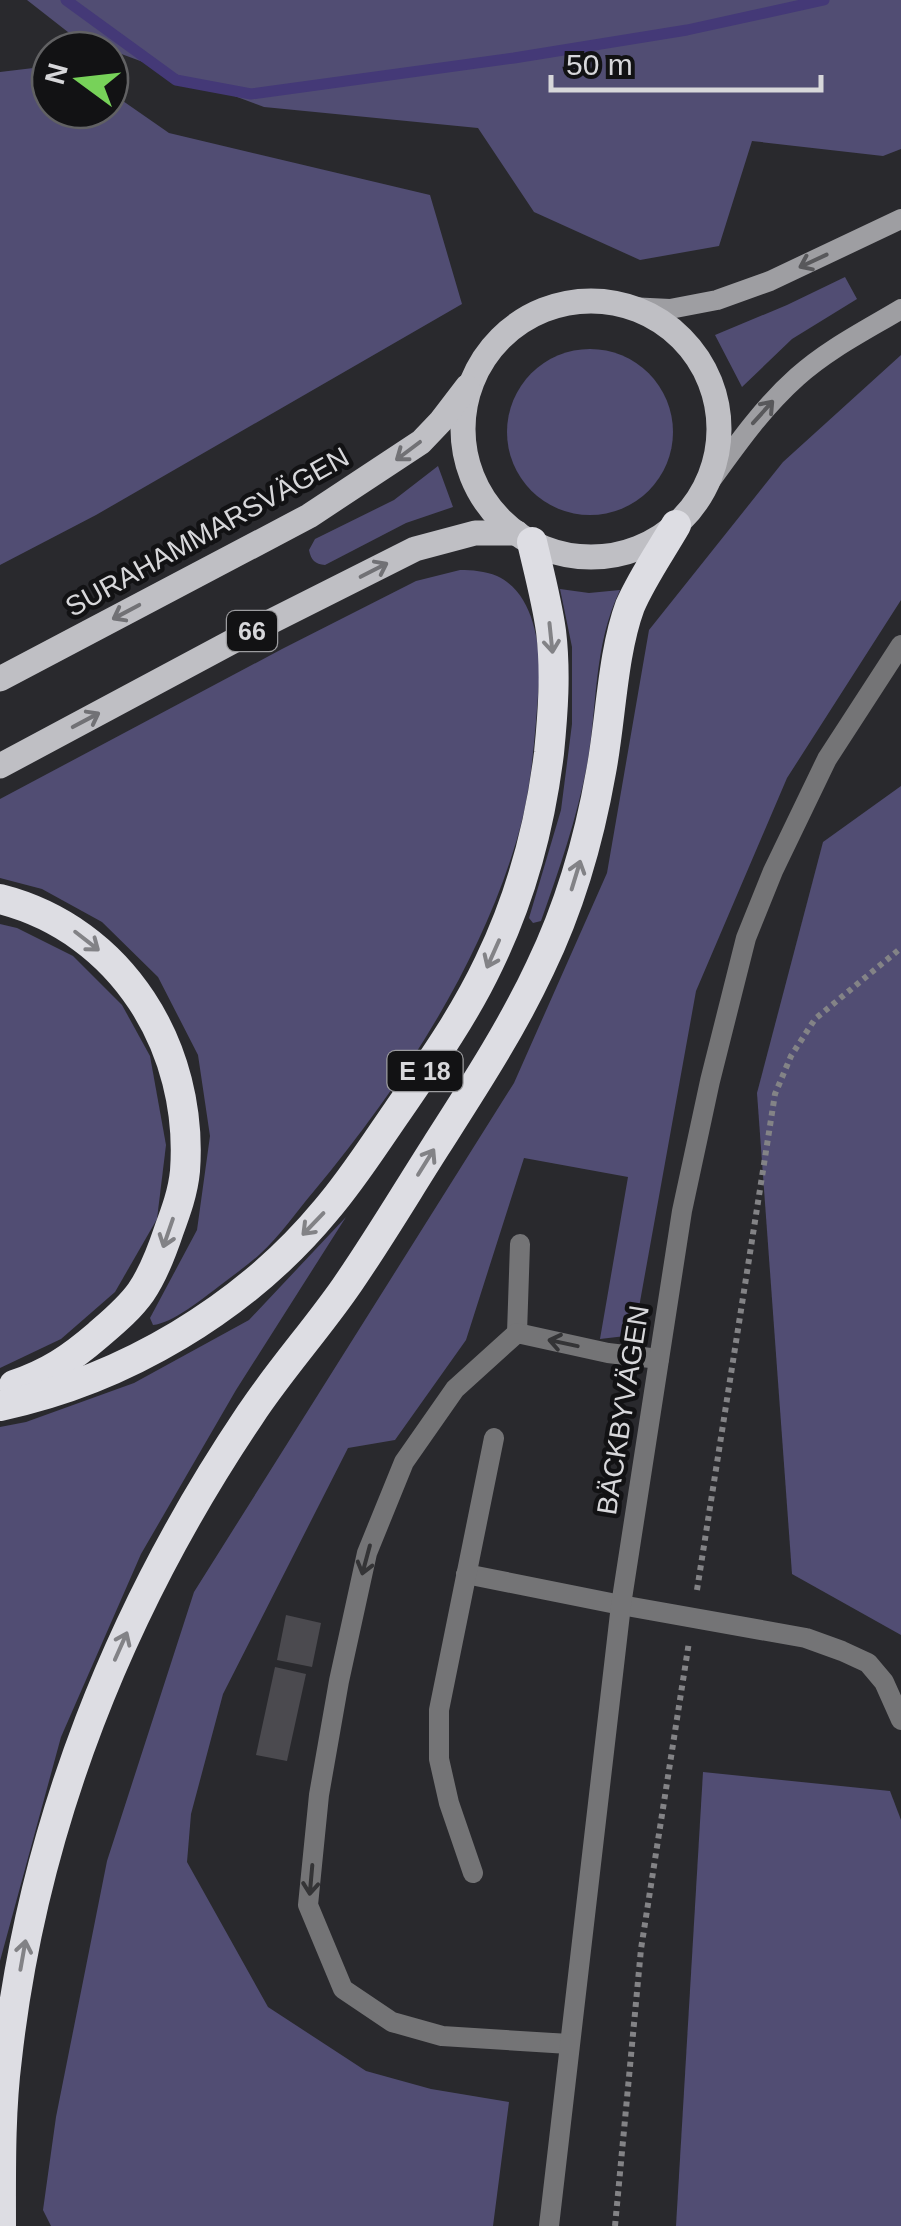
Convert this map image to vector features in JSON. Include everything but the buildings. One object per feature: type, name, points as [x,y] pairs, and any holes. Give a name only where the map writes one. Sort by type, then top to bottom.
[{"type":"highway","name":"E 18","points":[[1,2226],[6,2060],[23,1952],[37,1889],[93,1708],[192,1504],[252,1411],[344,1289],[386,1225],[493,1057],[538,973],[576,880],[589,830],[626,619],[638,589],[676,525]]},
{"type":"highway","name":"E 18","points":[[0,1406],[39,1398],[122,1365],[232,1300],[326,1211],[438,1052],[488,966],[512,911],[545,789],[554,668],[551,630],[525,538]]},
{"type":"highway","points":[[0,899],[76,932],[94,945],[138,992],[173,1070],[182,1109],[185,1172],[159,1258],[129,1307],[70,1360],[40,1377],[0,1389]]},
{"type":"main road","points":[[629,307],[670,309],[717,300],[901,220]]},
{"type":"main road","name":"66","points":[[572,303],[629,307],[656,319],[679,336],[698,359],[718,408],[714,464],[696,503],[676,525],[653,541],[614,556],[570,556],[525,538],[495,514],[469,467],[463,420],[474,380],[487,355],[507,333],[544,310],[572,303]]},
{"type":"main road","points":[[704,490],[746,430],[800,374],[901,309]]},
{"type":"main road","name":"SURAHAMMARSVÄGEN","points":[[0,679],[323,508],[421,442],[474,380]]},
{"type":"main road","name":"66","points":[[0,766],[415,549],[474,533],[525,538]]},
{"type":"street","name":"BÄCKBYVÄGEN","points":[[549,2226],[622,1605],[682,1211],[710,1081],[746,938],[773,870],[827,759],[901,645]]},
{"type":"street","points":[[520,1244],[517,1333],[455,1389],[404,1462],[367,1552],[318,1795],[308,1905],[343,1989],[392,2022],[442,2036],[569,2044]]},
{"type":"street","points":[[517,1333],[659,1360]]},
{"type":"street","points":[[473,1873],[449,1803],[439,1758],[439,1710],[494,1438]]},
{"type":"street","points":[[466,1574],[806,1638],[868,1663],[884,1682],[901,1720]]},
{"type":"path","points":[[615,2226],[641,1949],[775,1094],[791,1056],[815,1019],[901,948]]},
{"type":"shaded area","points":[[27,0],[901,0],[901,149],[883,156],[752,141],[719,246],[640,260],[534,212],[478,128],[264,107],[130,57],[130,30],[65,30]]},
{"type":"shaded area","points":[[30,68],[30,130],[130,130],[130,106],[169,133],[430,195],[462,304],[96,515],[0,565],[0,72]]},
{"type":"shaded area","points":[[845,277],[857,299],[792,339],[742,387],[715,335]]},
{"type":"shaded area","points":[[590,349],[622,355],[649,373],[667,400],[673,432],[667,464],[649,491],[622,509],[590,515],[558,509],[531,491],[513,464],[507,432],[513,400],[531,373],[558,355]]},
{"type":"shaded area","points":[[901,355],[901,600],[787,778],[696,991],[634,1335],[600,1339],[628,1177],[524,1158],[466,1340],[395,1440],[348,1448],[223,1694],[191,1814],[187,1862],[268,2007],[366,2071],[431,2089],[509,2102],[493,2226],[51,2226],[43,2210],[56,2117],[107,1861],[194,1592],[514,1083],[607,873],[649,630],[783,462]]},
{"type":"shaded area","points":[[438,466],[453,507],[406,523],[325,565],[312,559],[309,550],[315,539],[394,500]]},
{"type":"shaded area","points":[[460,570],[488,573],[510,584],[527,608],[536,637],[539,682],[529,781],[517,839],[501,887],[433,1025],[346,1152],[260,1254],[187,1310],[153,1325],[150,1318],[197,1230],[210,1136],[198,1055],[158,977],[102,922],[42,889],[0,878],[0,799],[416,581]]},
{"type":"shaded area","points":[[560,589],[589,593],[620,590],[605,633],[578,805],[541,921],[533,923],[529,918],[561,810],[572,724],[572,647]]},
{"type":"shaded area","points":[[901,786],[901,1635],[792,1574],[757,1093],[823,842]]},
{"type":"shaded area","points":[[0,924],[17,928],[73,956],[122,1005],[150,1056],[166,1145],[157,1219],[115,1292],[61,1339],[0,1368]]},
{"type":"shaded area","points":[[346,1217],[236,1390],[141,1554],[61,1737],[0,1961],[0,1427],[26,1422],[134,1383],[249,1320]]},
{"type":"shaded area","points":[[703,1772],[890,1791],[901,1820],[901,2226],[676,2226]]},
{"type":"waterway","points":[[66,0],[176,80],[251,94],[687,30],[824,0]]}]
